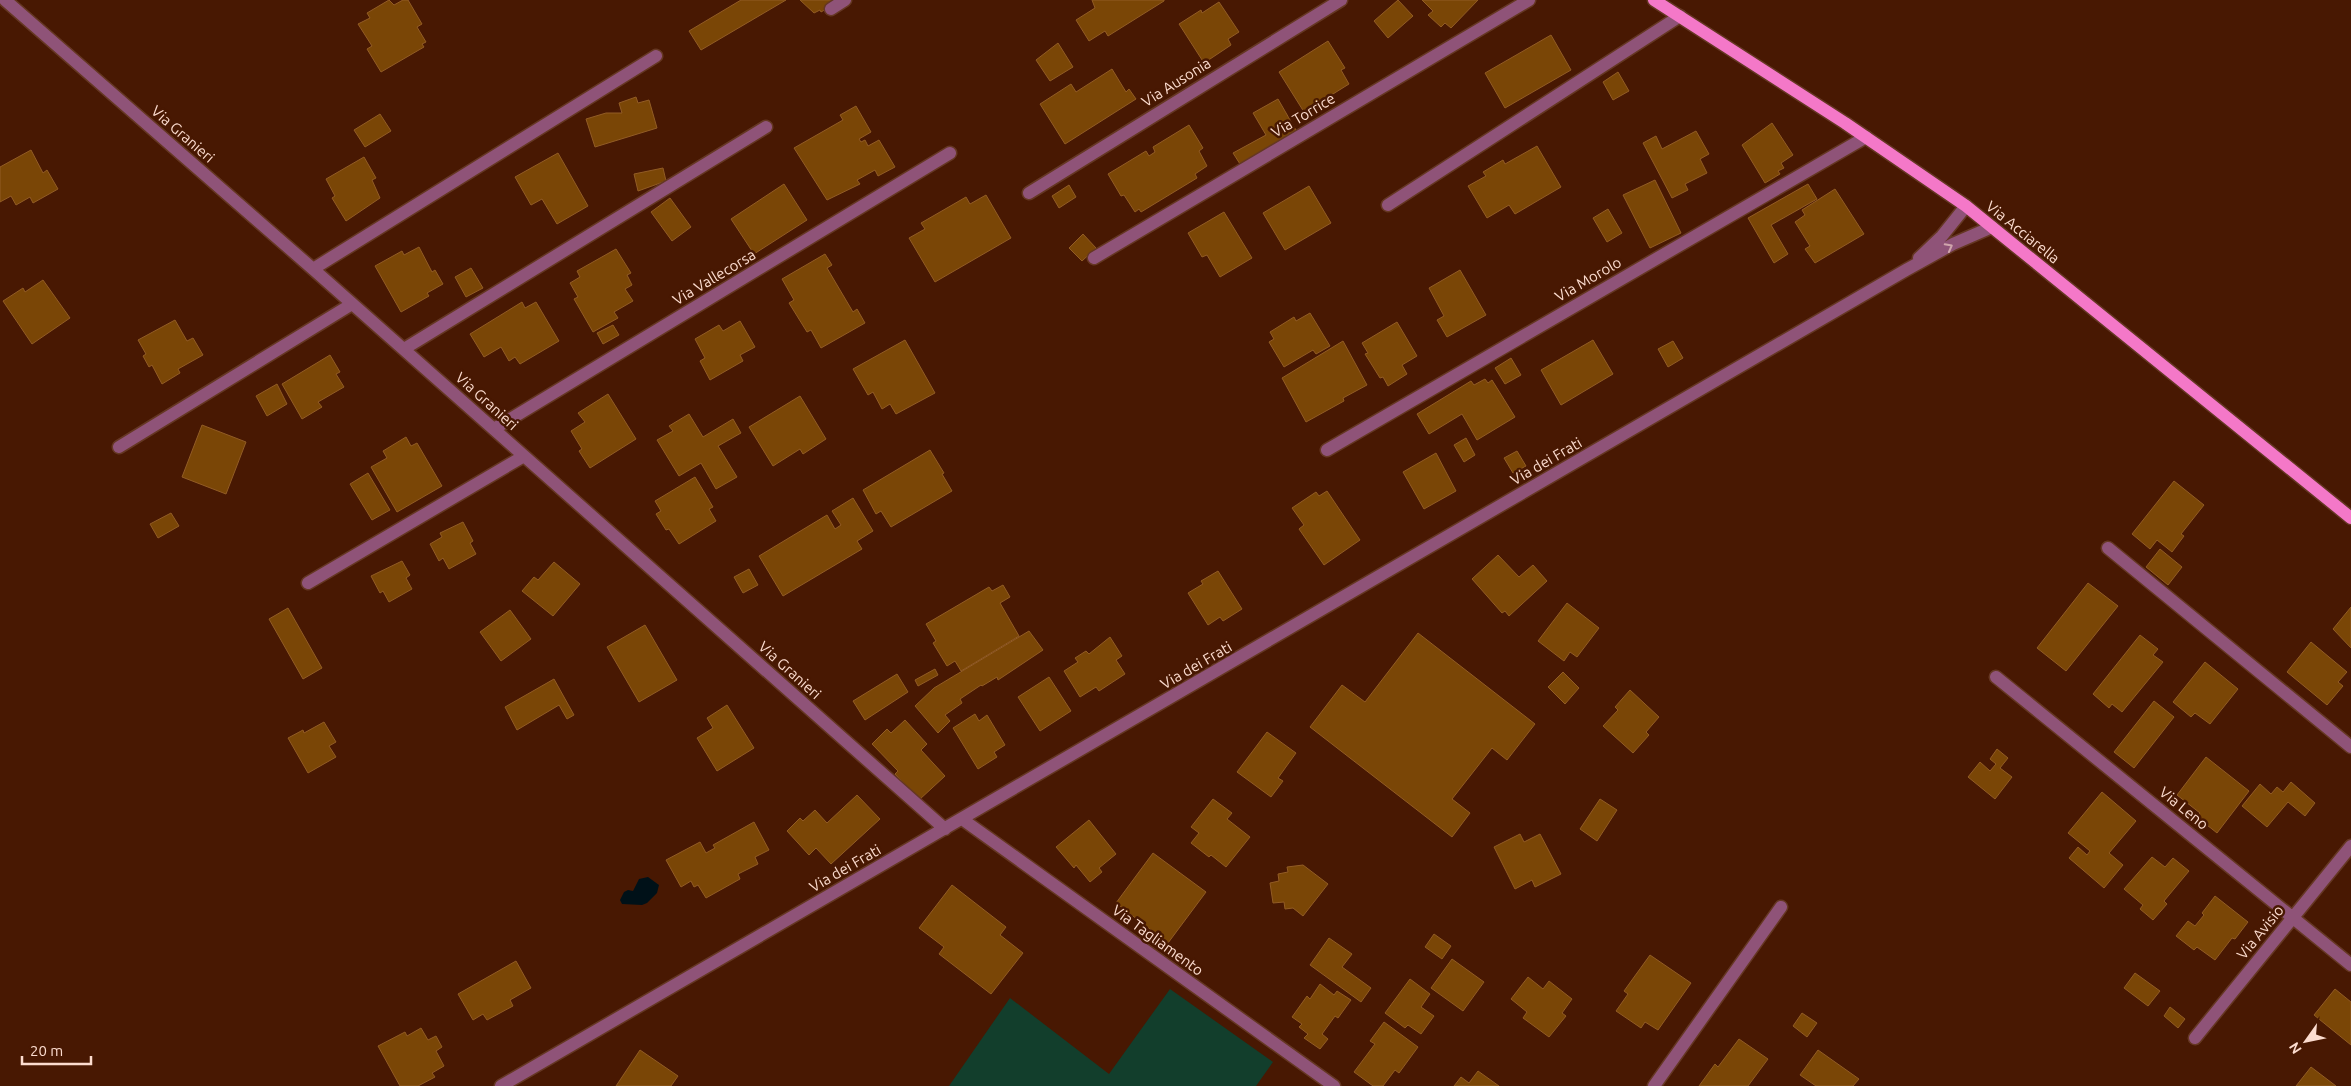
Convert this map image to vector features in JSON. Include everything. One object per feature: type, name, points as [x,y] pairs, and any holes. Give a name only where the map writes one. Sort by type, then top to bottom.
[{"type":"main road","name":"Via Acciarella","points":[[1654,0],[1866,137],[1966,206],[2351,518]]},
{"type":"street","name":"Via Granieri","points":[[5,0],[404,349],[945,829]]},
{"type":"street","points":[[831,9],[845,0]]},
{"type":"street","name":"Via Ausonia","points":[[1028,192],[1341,0]]},
{"type":"street","name":"Via Torrice","points":[[1094,258],[1529,0]]},
{"type":"street","points":[[1388,205],[1680,16]]},
{"type":"street","points":[[313,269],[656,56]]},
{"type":"street","points":[[404,349],[766,127]]},
{"type":"street","name":"Via Morolo","points":[[1327,450],[1866,137]]},
{"type":"street","name":"Via Vallecorsa","points":[[494,429],[950,153]]},
{"type":"street","name":"Via dei Frati","points":[[1906,270],[1942,236],[1966,206]]},
{"type":"street","name":"Via dei Frati","points":[[501,1086],[962,820],[1906,270],[1953,244],[1992,227]]},
{"type":"street","points":[[119,448],[352,304]]},
{"type":"street","points":[[308,583],[524,456]]},
{"type":"street","points":[[2108,548],[2351,747]]},
{"type":"street","name":"Via Leno","points":[[1996,677],[2351,965]]},
{"type":"street","name":"Via Tagliamento","points":[[962,820],[1334,1086]]},
{"type":"street","name":"Via Avisio","points":[[2195,1038],[2351,846]]},
{"type":"street","points":[[1654,1086],[1781,906]]},
{"type":"green space","points":[[1170,989],[1273,1062],[1256,1086],[949,1086],[1010,998],[1109,1074]]},
{"type":"shaded area","points":[[648,877],[659,885],[657,893],[647,903],[642,905],[622,904],[620,900],[624,892],[628,890],[633,891],[639,879]]},
{"type":"building","points":[[389,0],[394,5],[403,0],[408,0],[422,24],[417,27],[426,42],[422,44],[424,47],[381,72],[367,49],[372,46],[358,24],[370,18],[367,13]]},
{"type":"building","points":[[741,0],[786,0],[701,50],[689,31]]},
{"type":"building","points":[[800,0],[842,0],[821,12],[820,10],[814,13]]},
{"type":"building","points":[[1092,0],[1164,1],[1108,36],[1105,31],[1089,41],[1076,20],[1095,8]]},
{"type":"building","points":[[1398,0],[1413,16],[1388,38],[1374,21]]},
{"type":"building","points":[[1422,0],[1478,0],[1451,28],[1445,23],[1441,27],[1428,15],[1433,11]]},
{"type":"building","points":[[1219,2],[1239,32],[1228,39],[1231,45],[1204,63],[1179,24],[1201,10],[1202,13]]},
{"type":"building","points":[[1551,35],[1571,70],[1505,108],[1485,73]]},
{"type":"building","points":[[1328,41],[1345,68],[1341,70],[1349,84],[1304,112],[1279,72]]},
{"type":"building","points":[[1058,43],[1073,67],[1050,81],[1036,60]]},
{"type":"building","points":[[1112,69],[1126,92],[1129,89],[1136,99],[1065,144],[1040,104],[1071,84],[1076,92]]},
{"type":"building","points":[[1618,72],[1629,91],[1613,100],[1603,82]]},
{"type":"building","points":[[636,97],[638,103],[649,100],[657,128],[595,147],[586,119],[606,113],[622,113],[619,103]]},
{"type":"building","points":[[1278,99],[1297,132],[1240,164],[1233,153],[1266,135],[1253,113]]},
{"type":"building","points":[[856,106],[871,132],[859,139],[861,142],[865,140],[868,146],[879,140],[895,167],[878,176],[875,170],[857,180],[860,184],[827,200],[794,148],[843,120],[840,115]]},
{"type":"building","points":[[380,114],[391,131],[365,147],[354,130]]},
{"type":"building","points":[[1772,123],[1793,155],[1781,163],[1784,168],[1778,171],[1780,174],[1765,183],[1742,145]]},
{"type":"building","points":[[1189,125],[1203,148],[1199,151],[1207,166],[1195,174],[1197,178],[1141,212],[1139,209],[1135,212],[1124,195],[1121,196],[1108,174],[1146,151],[1149,156],[1155,152],[1153,147]]},
{"type":"building","points":[[1696,131],[1709,154],[1700,159],[1707,173],[1685,184],[1688,190],[1672,198],[1643,143],[1656,136],[1662,149]]},
{"type":"building","points":[[1537,146],[1561,187],[1515,214],[1509,205],[1487,218],[1468,186],[1486,176],[1483,172],[1503,160],[1505,164]]},
{"type":"building","points":[[31,150],[43,173],[47,170],[58,189],[33,203],[30,197],[16,205],[11,196],[0,202],[0,167]]},
{"type":"building","points":[[558,153],[588,206],[557,224],[542,199],[531,205],[515,177]]},
{"type":"building","points":[[364,157],[376,178],[372,180],[380,198],[346,221],[332,198],[335,196],[326,179]]},
{"type":"building","points":[[663,168],[666,181],[638,191],[634,174]]},
{"type":"building","points":[[1655,180],[1681,233],[1650,248],[1623,195]]},
{"type":"building","points":[[784,184],[807,220],[754,254],[731,219]]},
{"type":"building","points":[[1808,184],[1817,199],[1771,225],[1788,254],[1774,263],[1748,218]]},
{"type":"building","points":[[1069,185],[1076,197],[1059,208],[1052,196]]},
{"type":"building","points":[[1309,186],[1331,223],[1285,250],[1263,213]]},
{"type":"building","points":[[1835,189],[1864,234],[1815,263],[1805,249],[1810,246],[1795,222],[1805,215],[1802,210]]},
{"type":"building","points":[[986,195],[1011,238],[935,282],[909,238],[925,229],[921,223],[966,197],[970,204]]},
{"type":"building","points":[[670,198],[691,227],[672,241],[651,212]]},
{"type":"building","points":[[1608,209],[1622,233],[1607,242],[1593,218]]},
{"type":"building","points":[[1224,212],[1252,258],[1220,277],[1207,255],[1202,257],[1188,233]]},
{"type":"building","points":[[1083,234],[1096,248],[1082,261],[1069,248]]},
{"type":"building","points":[[419,247],[432,272],[435,270],[443,284],[427,293],[429,296],[401,312],[375,266],[402,251],[404,255]]},
{"type":"building","points":[[616,249],[631,273],[627,275],[632,285],[625,289],[633,301],[614,312],[618,318],[593,332],[574,299],[578,297],[570,283],[580,277],[577,271]]},
{"type":"building","points":[[825,254],[832,265],[827,268],[853,312],[857,309],[865,323],[821,348],[811,330],[807,332],[789,303],[794,300],[782,279]]},
{"type":"building","points":[[471,268],[483,288],[466,297],[455,277]]},
{"type":"building","points":[[1460,270],[1486,315],[1447,337],[1437,320],[1444,316],[1429,288]]},
{"type":"building","points":[[43,280],[70,318],[32,344],[3,301],[23,288],[25,292]]},
{"type":"building","points":[[522,302],[525,308],[536,302],[559,341],[520,364],[515,357],[509,361],[501,347],[484,357],[470,334]]},
{"type":"building","points":[[1310,313],[1330,346],[1316,354],[1313,350],[1284,367],[1269,342],[1274,339],[1270,332],[1294,317],[1296,321]]},
{"type":"building","points":[[175,320],[187,341],[193,338],[203,355],[178,369],[180,373],[162,384],[152,365],[149,367],[143,356],[146,354],[138,340]]},
{"type":"building","points":[[740,321],[755,347],[740,355],[743,361],[710,380],[700,361],[705,358],[695,339],[719,325],[723,331]]},
{"type":"building","points":[[1397,322],[1417,356],[1402,365],[1407,374],[1388,386],[1383,377],[1380,378],[1365,354],[1368,353],[1362,343]]},
{"type":"building","points":[[613,325],[619,335],[603,344],[597,333]]},
{"type":"building","points":[[905,340],[935,393],[896,414],[890,404],[882,409],[873,392],[868,395],[853,369]]},
{"type":"building","points":[[1593,340],[1613,374],[1561,405],[1541,370]]},
{"type":"building","points":[[1343,341],[1367,385],[1343,398],[1344,401],[1306,422],[1282,378]]},
{"type":"building","points":[[1673,341],[1683,358],[1668,367],[1658,349]]},
{"type":"building","points":[[330,355],[340,372],[336,374],[344,387],[318,402],[322,407],[302,419],[282,384]]},
{"type":"building","points":[[1511,358],[1521,375],[1505,384],[1495,368]]},
{"type":"building","points":[[1485,379],[1488,383],[1492,380],[1515,417],[1477,440],[1462,414],[1429,434],[1417,414],[1471,381],[1474,385]]},
{"type":"building","points":[[277,384],[287,404],[267,416],[256,396]]},
{"type":"building","points":[[608,394],[636,439],[590,468],[579,451],[582,449],[571,431],[585,422],[578,413]]},
{"type":"building","points":[[800,396],[826,439],[803,454],[800,449],[773,466],[749,427]]},
{"type":"building","points":[[689,414],[703,437],[733,419],[741,433],[718,446],[737,477],[716,489],[701,463],[679,476],[657,440],[673,431],[669,426]]},
{"type":"building","points":[[202,425],[246,442],[226,494],[182,477]]},
{"type":"building","points":[[406,437],[411,446],[417,443],[442,486],[397,512],[371,467],[387,458],[383,451]]},
{"type":"building","points":[[1466,438],[1475,455],[1464,462],[1454,445]]},
{"type":"building","points":[[930,450],[952,491],[891,527],[881,511],[876,514],[863,490]]},
{"type":"building","points":[[1517,451],[1526,466],[1513,473],[1504,458]]},
{"type":"building","points":[[1436,453],[1456,491],[1424,509],[1403,472]]},
{"type":"building","points":[[368,473],[390,510],[372,520],[350,484]]},
{"type":"building","points":[[695,477],[713,507],[709,509],[716,521],[679,544],[669,529],[666,530],[656,514],[661,511],[655,501]]},
{"type":"building","points":[[2174,481],[2204,505],[2181,534],[2184,536],[2172,552],[2157,540],[2150,549],[2132,534]]},
{"type":"building","points":[[1327,491],[1360,540],[1324,565],[1299,529],[1304,525],[1292,508],[1316,492],[1319,496]]},
{"type":"building","points":[[853,498],[873,531],[857,541],[862,549],[783,596],[759,556],[827,515],[835,529],[841,525],[832,511]]},
{"type":"building","points":[[171,513],[179,526],[158,538],[150,524]]},
{"type":"building","points":[[463,522],[473,541],[470,543],[476,554],[449,569],[443,558],[439,561],[430,544],[442,537],[440,533]]},
{"type":"building","points":[[2160,549],[2182,567],[2168,585],[2146,567]]},
{"type":"building","points":[[1498,555],[1519,577],[1533,565],[1547,581],[1509,616],[1505,611],[1502,613],[1472,579]]},
{"type":"building","points":[[402,561],[410,575],[406,578],[412,589],[389,602],[383,591],[380,593],[371,576]]},
{"type":"building","points":[[554,562],[580,584],[553,616],[522,591],[534,577],[538,580]]},
{"type":"building","points":[[749,569],[758,585],[743,593],[734,577]]},
{"type":"building","points":[[1218,571],[1242,609],[1223,621],[1220,617],[1208,625],[1188,593],[1203,584],[1201,581]]},
{"type":"building","points":[[2088,583],[2118,606],[2066,671],[2037,648]]},
{"type":"building","points":[[1003,585],[1010,597],[1000,603],[1019,636],[961,671],[955,661],[947,666],[933,643],[936,641],[926,624],[989,587],[992,591]]},
{"type":"building","points":[[1567,603],[1599,628],[1577,657],[1570,652],[1564,661],[1538,641]]},
{"type":"building","points":[[2351,607],[2351,648],[2333,629]]},
{"type":"building","points":[[288,608],[322,668],[303,679],[269,619]]},
{"type":"building","points":[[510,610],[531,639],[501,661],[480,632]]},
{"type":"building","points":[[645,625],[677,680],[639,702],[607,647]]},
{"type":"building","points":[[1029,631],[1043,650],[998,680],[997,677],[960,699],[962,703],[945,715],[950,721],[938,733],[915,706],[934,688]]},
{"type":"building","points":[[1418,633],[1535,724],[1507,760],[1492,748],[1452,799],[1470,813],[1452,837],[1310,727],[1342,685],[1365,702]]},
{"type":"building","points":[[2140,635],[2158,649],[2153,655],[2163,662],[2122,712],[2112,704],[2109,708],[2093,694]]},
{"type":"building","points":[[1110,637],[1122,656],[1116,660],[1125,674],[1099,691],[1096,687],[1080,697],[1064,671],[1078,662],[1075,658],[1086,651],[1089,654]]},
{"type":"building","points":[[2311,642],[2347,672],[2338,682],[2343,686],[2327,705],[2287,672]]},
{"type":"building","points":[[2205,662],[2238,689],[2210,724],[2195,713],[2191,717],[2173,702]]},
{"type":"building","points":[[935,669],[938,675],[918,686],[915,680]]},
{"type":"building","points":[[1563,672],[1579,688],[1565,704],[1548,687]]},
{"type":"building","points":[[897,674],[908,692],[865,720],[853,701]]},
{"type":"building","points":[[1049,677],[1071,711],[1040,731],[1018,697]]},
{"type":"building","points":[[554,679],[574,715],[567,719],[559,705],[517,730],[505,707]]},
{"type":"building","points":[[1630,690],[1659,717],[1646,732],[1649,735],[1633,753],[1603,726],[1618,710],[1615,707]]},
{"type":"building","points":[[2154,701],[2174,717],[2134,768],[2114,752]]},
{"type":"building","points":[[727,705],[754,748],[717,771],[697,738],[713,728],[707,718]]},
{"type":"building","points":[[975,714],[979,721],[987,715],[1005,745],[994,752],[997,757],[978,769],[953,728]]},
{"type":"building","points":[[905,720],[927,744],[921,750],[945,776],[919,800],[895,774],[898,771],[872,744],[887,729],[891,733]]},
{"type":"building","points":[[324,722],[336,742],[329,746],[336,757],[308,773],[288,738],[303,730],[304,733]]},
{"type":"building","points":[[1267,732],[1296,753],[1278,778],[1283,781],[1271,797],[1237,772]]},
{"type":"building","points":[[1997,749],[2008,758],[2000,768],[2012,777],[1995,799],[1968,777],[1980,762],[1990,771],[1996,764],[1990,759]]},
{"type":"building","points":[[2206,757],[2249,791],[2217,833],[2197,817],[2200,813],[2177,795]]},
{"type":"building","points":[[2291,782],[2315,803],[2305,816],[2288,802],[2267,827],[2242,806],[2260,784],[2271,794],[2277,787],[2283,792]]},
{"type":"building","points":[[2102,792],[2136,821],[2109,853],[2123,865],[2104,888],[2069,858],[2078,847],[2087,855],[2090,851],[2068,833]]},
{"type":"building","points":[[857,795],[880,819],[831,864],[816,848],[809,855],[787,831],[800,818],[803,821],[815,810],[827,823]]},
{"type":"building","points":[[1213,799],[1232,813],[1227,819],[1250,837],[1226,867],[1191,843],[1199,833],[1191,827]]},
{"type":"building","points":[[1600,799],[1617,810],[1597,841],[1580,829]]},
{"type":"building","points":[[1089,820],[1116,854],[1099,868],[1102,872],[1090,882],[1076,865],[1074,868],[1056,847]]},
{"type":"building","points":[[754,822],[769,850],[755,857],[758,864],[738,874],[740,879],[706,898],[698,885],[694,887],[691,881],[681,887],[666,860],[700,842],[706,853],[715,848],[713,845]]},
{"type":"building","points":[[1520,834],[1524,842],[1540,834],[1561,874],[1535,887],[1532,880],[1515,889],[1494,847]]},
{"type":"building","points":[[1153,853],[1206,892],[1168,943],[1116,903]]},
{"type":"building","points":[[2152,857],[2165,867],[2173,858],[2189,871],[2164,901],[2167,904],[2153,920],[2140,909],[2143,905],[2124,889]]},
{"type":"building","points":[[1303,865],[1328,884],[1303,916],[1293,908],[1285,909],[1284,902],[1273,903],[1270,883],[1279,881],[1278,874],[1288,872],[1287,867]]},
{"type":"building","points":[[952,885],[1006,927],[1000,935],[1023,953],[991,994],[939,954],[944,947],[919,928]]},
{"type":"building","points":[[2215,896],[2248,922],[2235,939],[2232,938],[2215,960],[2197,947],[2194,950],[2176,936],[2188,921],[2195,926]]},
{"type":"building","points":[[1434,934],[1451,946],[1442,959],[1425,947]]},
{"type":"building","points":[[1329,938],[1352,954],[1342,967],[1371,988],[1361,1002],[1310,965]]},
{"type":"building","points":[[1650,955],[1691,983],[1658,1030],[1645,1022],[1641,1028],[1616,1011],[1628,994],[1624,991]]},
{"type":"building","points":[[1452,959],[1484,982],[1463,1011],[1431,988]]},
{"type":"building","points":[[516,961],[531,988],[510,1000],[513,1006],[487,1020],[483,1014],[473,1020],[458,994]]},
{"type":"building","points":[[2135,973],[2160,991],[2148,1006],[2124,988]]},
{"type":"building","points":[[1528,977],[1543,989],[1549,981],[1572,999],[1562,1013],[1566,1016],[1549,1037],[1523,1018],[1527,1012],[1511,999]]},
{"type":"building","points":[[1410,979],[1430,994],[1421,1007],[1434,1016],[1421,1034],[1408,1025],[1405,1028],[1385,1013]]},
{"type":"building","points":[[1320,984],[1334,995],[1337,991],[1351,1000],[1338,1018],[1335,1016],[1322,1034],[1328,1039],[1320,1049],[1304,1038],[1308,1034],[1299,1027],[1302,1024],[1292,1017],[1307,996],[1310,999]]},
{"type":"building","points":[[2335,989],[2351,1002],[2351,1045],[2314,1015]]},
{"type":"building","points":[[2170,1007],[2185,1019],[2178,1028],[2164,1016]]},
{"type":"building","points":[[1802,1013],[1817,1023],[1807,1037],[1793,1026]]},
{"type":"building","points":[[1384,1022],[1418,1047],[1399,1073],[1395,1070],[1383,1086],[1373,1086],[1354,1072],[1375,1044],[1370,1041]]},
{"type":"building","points":[[421,1028],[428,1040],[436,1036],[442,1047],[436,1051],[444,1066],[432,1073],[435,1077],[418,1086],[400,1086],[378,1046],[405,1032],[407,1036]]},
{"type":"building","points":[[1739,1039],[1768,1059],[1748,1086],[1699,1086],[1715,1064],[1718,1067]]},
{"type":"building","points":[[640,1050],[678,1076],[671,1086],[616,1086]]},
{"type":"building","points":[[1818,1050],[1859,1079],[1853,1086],[1816,1086],[1800,1075]]},
{"type":"building","points":[[2311,1067],[2336,1086],[2296,1086]]},
{"type":"building","points":[[1478,1071],[1499,1086],[1454,1086],[1461,1077],[1469,1083]]}]
